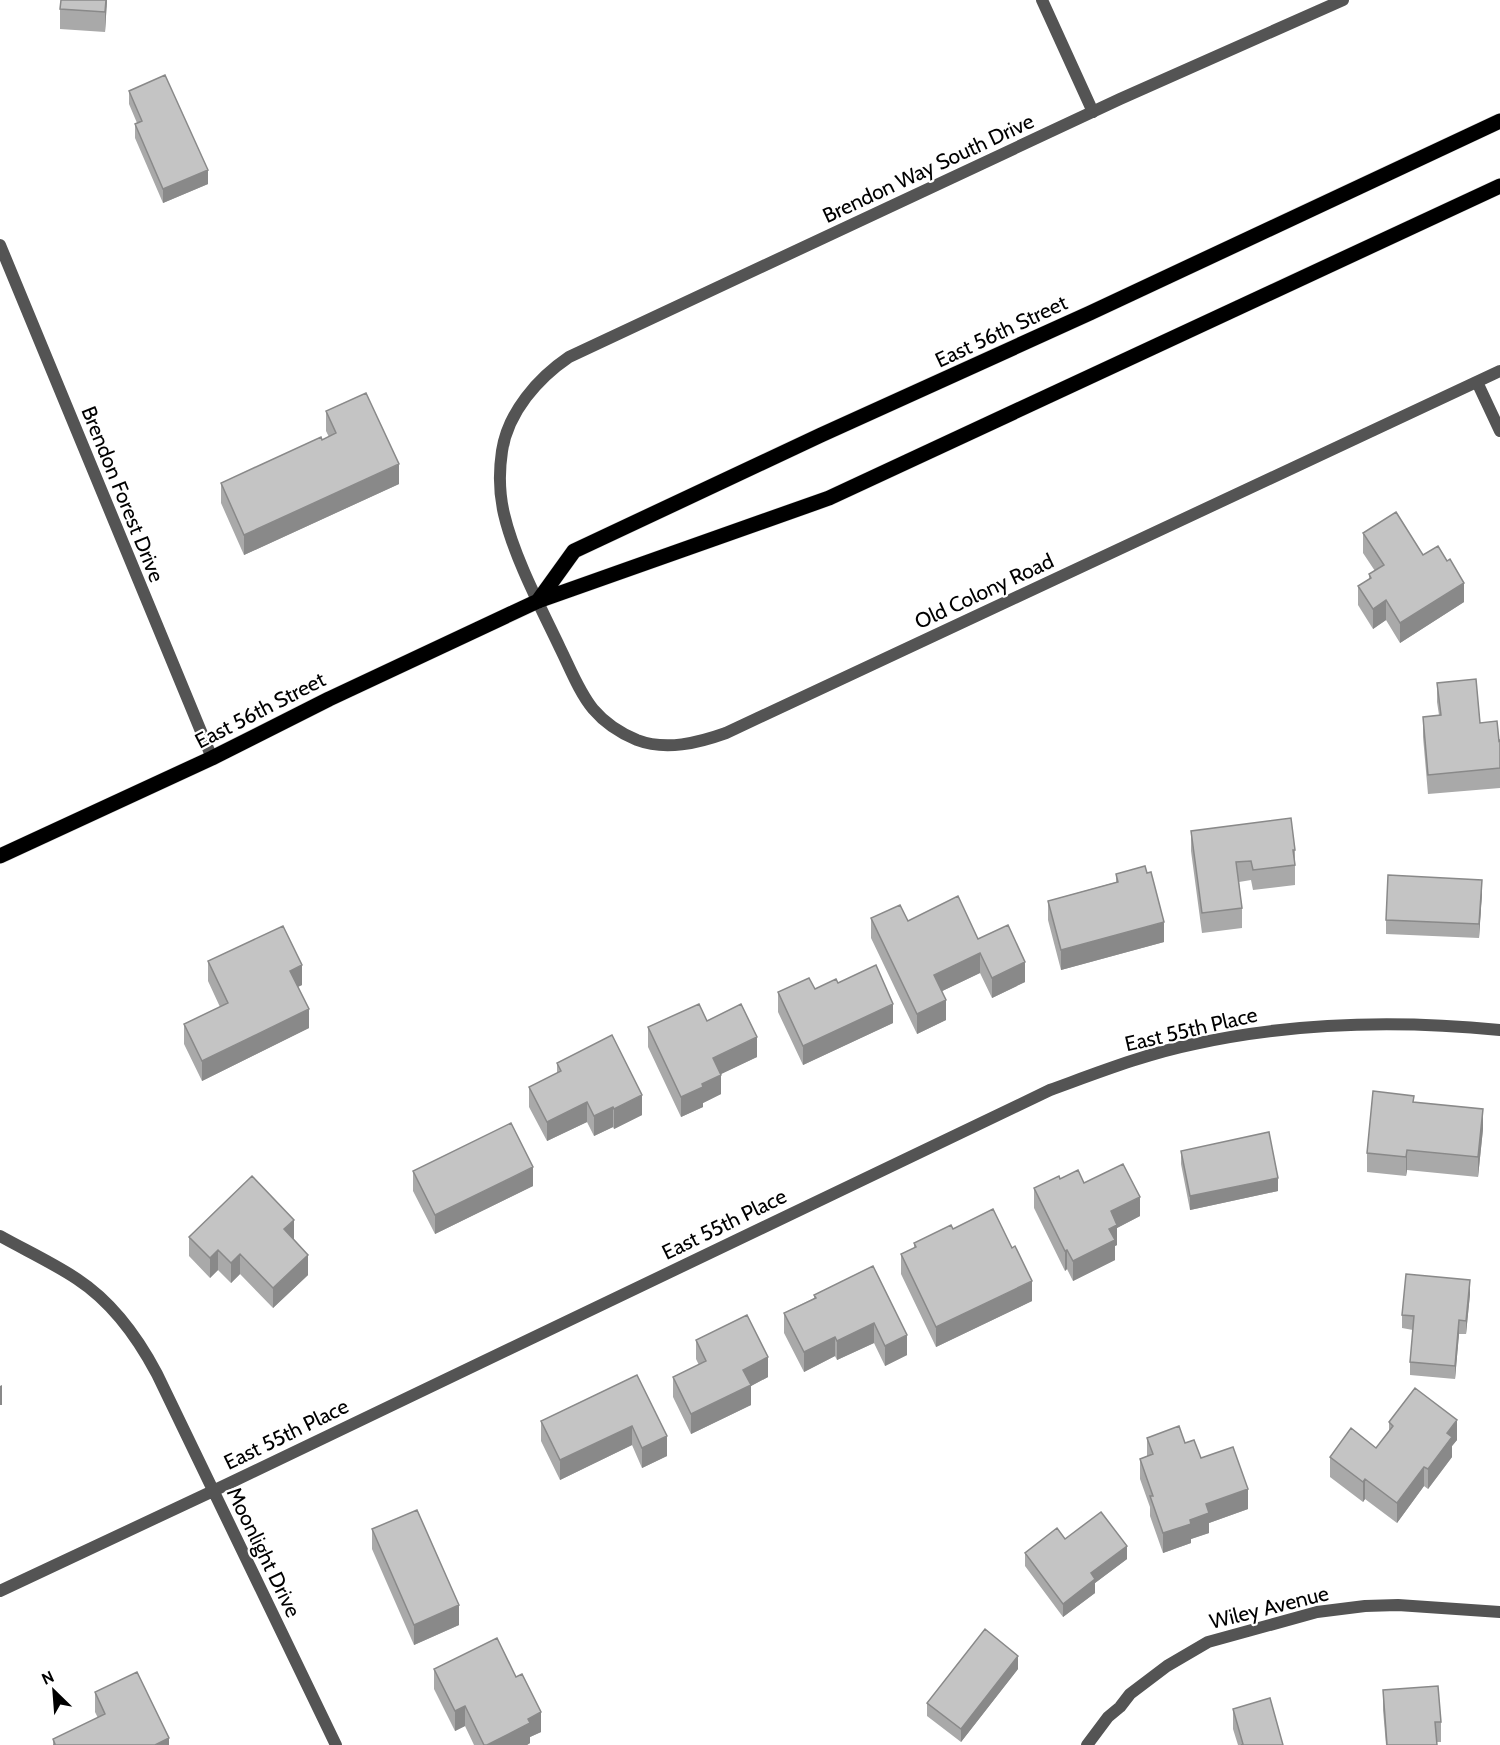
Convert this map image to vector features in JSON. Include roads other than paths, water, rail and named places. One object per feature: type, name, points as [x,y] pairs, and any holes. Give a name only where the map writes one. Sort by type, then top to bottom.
[{"type":"main road","name":"East 56th Street","points":[[538,601],[574,551],[1500,121]]},
{"type":"main road","name":"East 56th Street","points":[[0,856],[212,758],[329,699],[538,601],[829,498],[1500,186]]},
{"type":"street","points":[[1042,0],[1093,112]]},
{"type":"street","name":"Brendon Way South Drive","points":[[538,601],[507,527],[499,482],[505,437],[518,410],[535,386],[557,365],[569,357],[1093,112],[1343,0]]},
{"type":"street","name":"Brendon Forest Drive","points":[[0,245],[212,758]]},
{"type":"street","name":"Old Colony Road","points":[[538,601],[575,679],[590,706],[601,718],[639,741],[668,746],[701,742],[726,734],[1500,371]]},
{"type":"street","points":[[1476,382],[1500,431]]},
{"type":"street","name":"East 55th Place","points":[[0,1591],[1009,1108],[1078,1079],[1193,1044],[1267,1032],[1356,1023],[1432,1024],[1500,1030]]},
{"type":"street","name":"Moonlight Drive","points":[[0,1236],[78,1279],[112,1309],[133,1334],[149,1359],[336,1745]]},
{"type":"street","name":"Wiley Avenue","points":[[1087,1745],[1108,1717],[1130,1694],[1167,1666],[1208,1642],[1317,1612],[1365,1606],[1398,1605],[1500,1612]]}]
